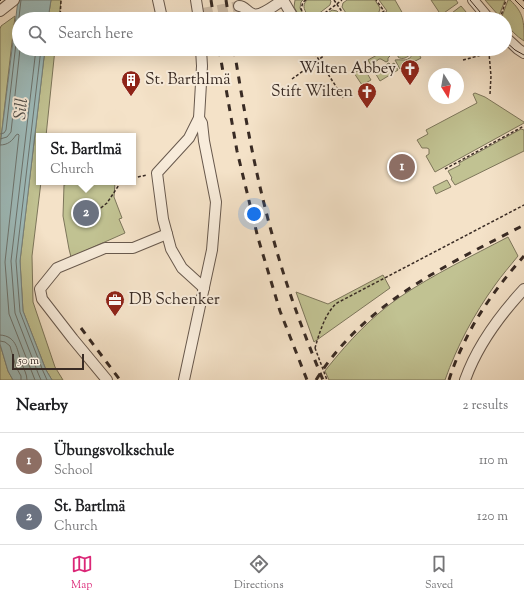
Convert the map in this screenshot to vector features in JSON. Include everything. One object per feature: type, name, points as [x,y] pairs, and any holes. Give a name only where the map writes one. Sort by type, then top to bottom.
[{"type":"street","points":[[2,9],[14,0]]},
{"type":"street","points":[[158,0],[161,12]]},
{"type":"street","points":[[196,0],[199,12]]},
{"type":"street","points":[[262,12],[283,0],[290,12]]},
{"type":"street","points":[[473,0],[483,12]]},
{"type":"street","points":[[239,6],[242,6],[251,12]]},
{"type":"street","points":[[512,43],[524,53]]},
{"type":"street","points":[[201,56],[199,118],[189,138],[157,173],[163,219],[171,249],[182,268],[204,288]]},
{"type":"street","points":[[184,380],[212,250],[216,202],[202,123],[199,118]]},
{"type":"street","points":[[108,380],[73,339],[42,299],[40,289],[57,268],[105,248],[133,248],[167,234]]},
{"type":"street","points":[[465,380],[477,354],[489,334],[502,315],[524,289]]},
{"type":"path","points":[[60,12],[61,0]]},
{"type":"path","points":[[303,12],[301,9],[303,2],[306,0]]},
{"type":"path","points":[[334,0],[342,12]]},
{"type":"path","points":[[326,12],[342,0]]},
{"type":"path","points":[[376,0],[384,11],[383,12]]},
{"type":"path","points":[[502,12],[506,0]]},
{"type":"path","points":[[316,56],[344,99]]},
{"type":"path","points":[[292,79],[324,56]]},
{"type":"path","points":[[463,60],[478,56]]},
{"type":"path","points":[[489,56],[491,76],[490,94]]},
{"type":"path","points":[[445,169],[524,126]]},
{"type":"path","points":[[136,177],[157,173]]},
{"type":"path","points":[[97,211],[107,203],[119,185]]},
{"type":"path","points":[[327,380],[315,348],[319,333],[331,308],[337,303],[524,205]]},
{"type":"green space","points":[[51,0],[61,0],[60,12],[49,12]]},
{"type":"green space","points":[[295,0],[303,0],[300,8],[302,12],[297,12],[294,7]]},
{"type":"green space","points":[[307,0],[331,1],[330,5],[321,12],[306,12],[304,8]]},
{"type":"green space","points":[[347,0],[375,0],[380,8],[379,12],[345,12],[342,7],[343,3]]},
{"type":"green space","points":[[379,0],[395,0],[402,12],[386,12],[387,11]]},
{"type":"green space","points":[[431,0],[456,0],[458,3],[445,12],[439,12]]},
{"type":"green space","points":[[485,0],[505,0],[500,12],[496,12]]},
{"type":"green space","points":[[508,0],[510,0],[521,13],[524,28],[524,41],[512,31],[512,12],[504,12]]},
{"type":"green space","points":[[461,6],[466,12],[453,12]]},
{"type":"green space","points":[[332,10],[338,12],[329,12]]},
{"type":"green space","points":[[12,18],[12,42],[0,147],[0,29],[1,26]]},
{"type":"green space","points":[[44,56],[54,56],[46,133],[36,133],[36,185],[41,185],[32,256],[33,302],[55,367],[63,380],[52,380],[46,370],[23,311],[20,261]]},
{"type":"green space","points":[[375,56],[390,56],[386,62],[379,59],[374,63],[374,69],[368,60]]},
{"type":"green space","points":[[398,56],[408,56],[403,58]]},
{"type":"green space","points":[[412,56],[420,56],[421,58],[400,69],[395,60],[405,60]]},
{"type":"green space","points":[[389,63],[391,65],[394,63],[398,70],[380,81],[374,71],[384,73],[387,69],[387,64]]},
{"type":"green space","points":[[364,68],[371,80],[362,85],[354,73]]},
{"type":"green space","points":[[475,93],[485,97],[524,123],[435,172],[426,156],[429,154],[429,149],[422,148],[417,140],[428,134],[426,130],[477,103],[473,94]]},
{"type":"green space","points":[[521,129],[524,130],[524,151],[455,185],[448,171],[460,165],[459,163]]},
{"type":"green space","points":[[447,180],[451,187],[436,194],[433,187]]},
{"type":"green space","points":[[64,185],[115,185],[114,197],[122,218],[119,219],[125,233],[71,257],[63,216]]},
{"type":"green space","points":[[508,237],[518,256],[503,274],[480,307],[455,355],[445,380],[329,380],[325,371],[328,367],[361,329],[390,304],[440,273]]},
{"type":"green space","points":[[383,275],[390,288],[314,342],[296,292],[328,304]]},
{"type":"green space","points":[[0,344],[8,371],[13,380],[0,380]]},
{"type":"water","points":[[18,0],[51,0],[49,12],[17,12]]},
{"type":"water","name":"Sill","points":[[12,49],[12,56],[44,56],[20,261],[23,311],[46,370],[52,380],[13,380],[8,371],[0,344],[0,147]]},
{"type":"tunnel","points":[[208,12],[239,6]]},
{"type":"tram line","points":[[470,0],[480,12]]},
{"type":"tram line","points":[[515,0],[524,9]]},
{"type":"tram line","points":[[512,47],[524,55]]},
{"type":"railway","points":[[211,0],[213,12]]},
{"type":"railway","points":[[226,0],[228,12]]},
{"type":"railway","points":[[220,56],[237,151],[258,238],[280,311],[307,380]]},
{"type":"railway","points":[[235,56],[250,142],[272,234],[295,307],[323,380]]},
{"type":"railway","points":[[316,380],[336,353],[358,329],[383,308],[437,271],[524,225]]},
{"type":"railway","points":[[449,380],[460,352],[476,320],[507,276],[524,256]]},
{"type":"railway","points":[[81,328],[120,380]]},
{"type":"place","name":"Wilten Abbey","points":[[410,86]]},
{"type":"place","name":"St. Barthlmä","points":[[131,97]]},
{"type":"place","name":"Stift Wilten","points":[[367,109]]},
{"type":"place","name":"Übungsvolkschule","points":[[402,167]]},
{"type":"place","name":"St. Bartlmä","points":[[86,213]]},
{"type":"place","name":"DB Schenker","points":[[115,317]]}]
